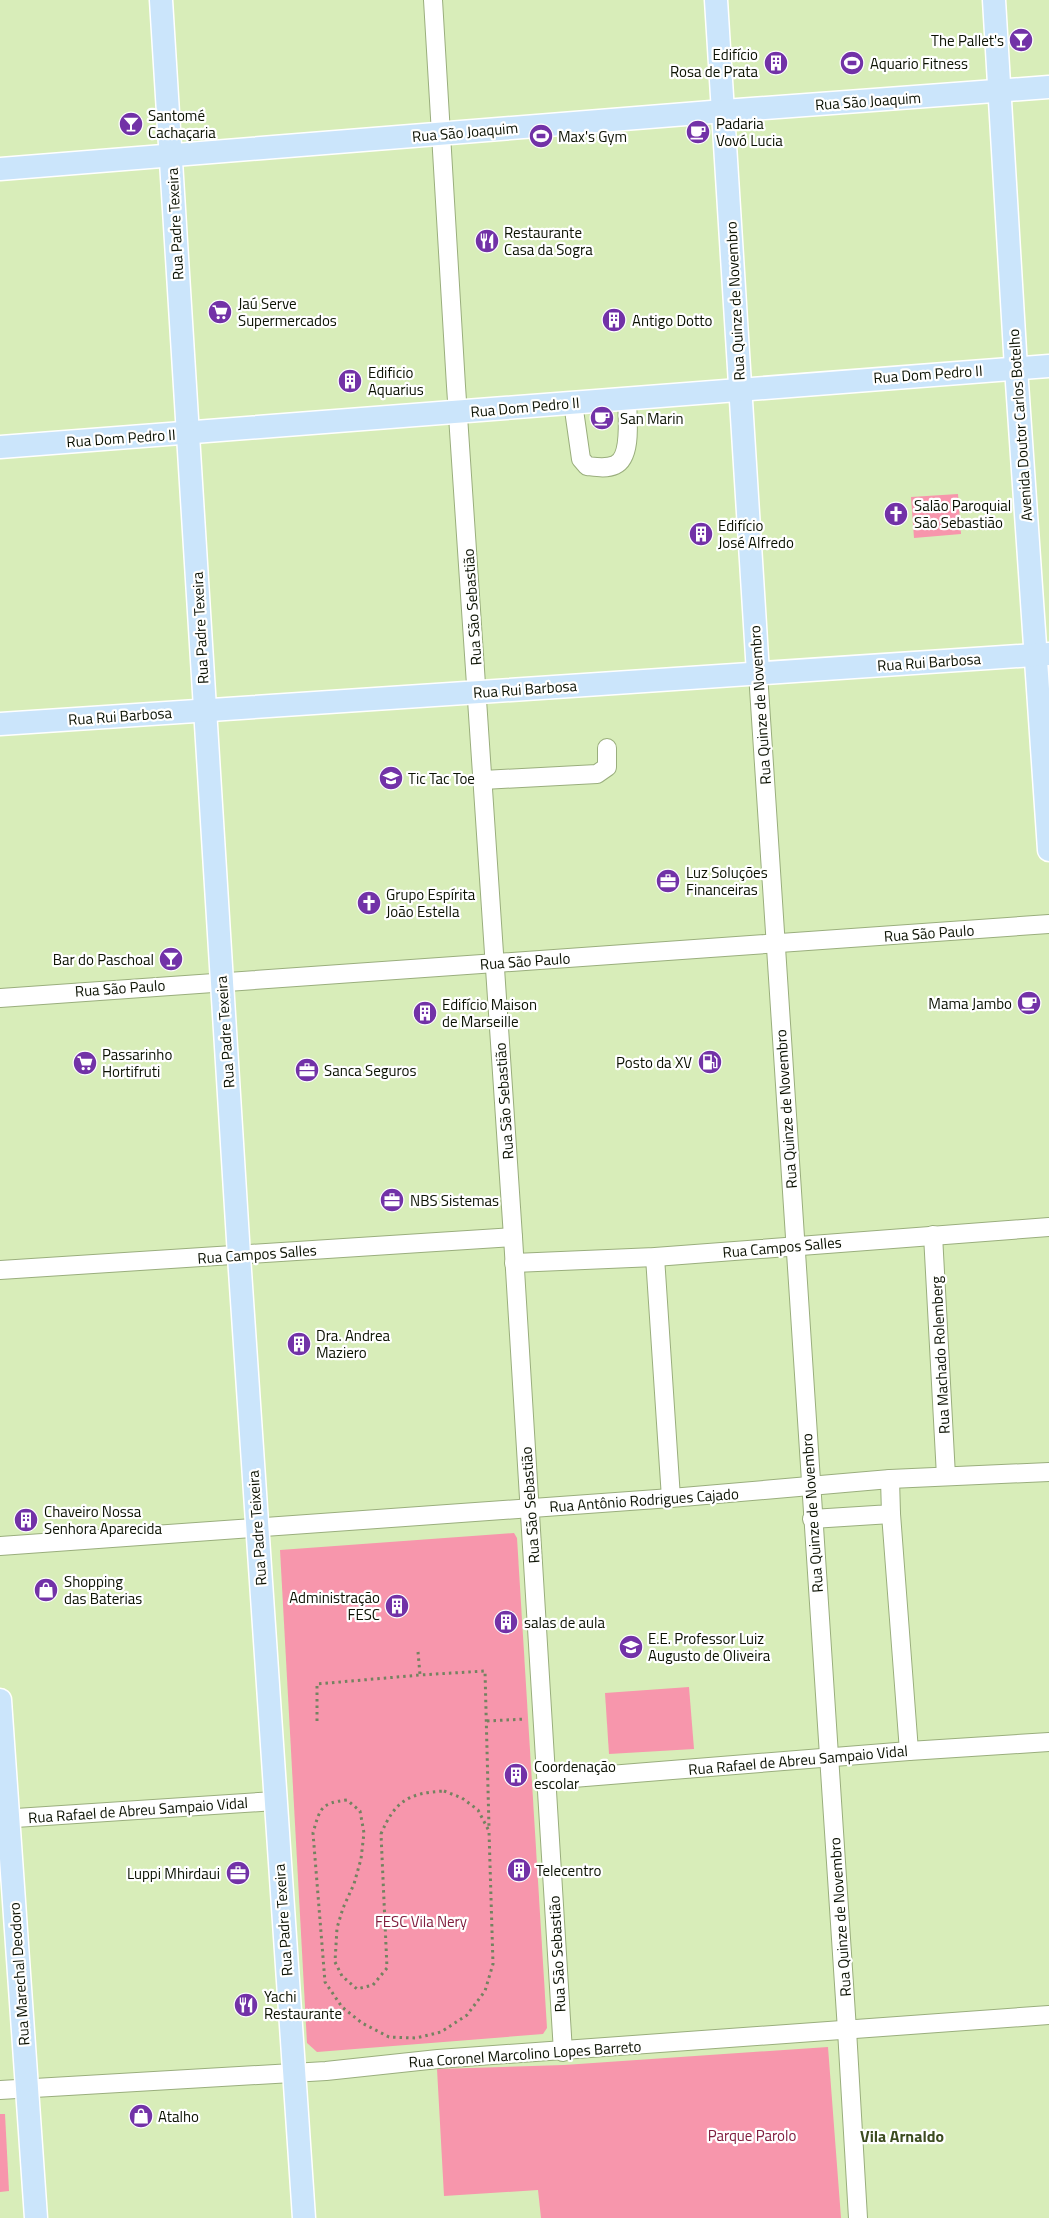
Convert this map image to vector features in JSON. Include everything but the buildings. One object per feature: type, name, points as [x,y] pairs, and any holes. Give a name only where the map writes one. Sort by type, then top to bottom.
[{"type":"main road","name":"Rua Padre Texeira","points":[[161,0],[239,1256]]},
{"type":"main road","name":"Rua Quinze de Novembro","points":[[716,0],[758,673]]},
{"type":"main road","name":"Avenida Doutor Carlos Botelho","points":[[994,0],[1001,91],[1016,368],[1043,654],[1049,850]]},
{"type":"main road","name":"Rua São Joaquim","points":[[0,169],[172,154],[1049,87]]},
{"type":"main road","name":"Rua Dom Pedro II","points":[[0,447],[573,403],[740,388],[1049,366]]},
{"type":"main road","name":"Rua Rui Barbosa","points":[[0,724],[1043,654]]},
{"type":"main road","name":"Rua Padre Teixeira","points":[[239,1256],[275,1801]]},
{"type":"main road","name":"Rua Marechal Deodoro","points":[[0,1700],[4,1818],[36,2218]]},
{"type":"main road","name":"Rua Padre Texeira","points":[[275,1801],[304,2218]]},
{"type":"street","name":"Rua São Sebastião","points":[[434,0],[441,134],[548,1780],[563,2052]]},
{"type":"street","points":[[573,403],[581,459],[587,466],[603,467],[616,465],[625,457],[628,438],[627,398]]},
{"type":"street","name":"Rua Quinze de Novembro","points":[[758,673],[858,2218]]},
{"type":"street","points":[[483,780],[597,774],[606,767],[607,748]]},
{"type":"street","name":"Rua São Paulo","points":[[0,998],[1049,924]]},
{"type":"street","name":"Rua Campos Salles","points":[[514,1263],[655,1257],[1049,1227]]},
{"type":"street","name":"Rua Machado Rolemberg","points":[[933,1235],[946,1476]]},
{"type":"street","name":"Rua Campos Salles","points":[[0,1270],[513,1237]]},
{"type":"street","points":[[655,1257],[672,1498]]},
{"type":"street","name":"Rua Antônio Rodrigues Cajado","points":[[0,1546],[672,1498],[890,1479],[1049,1472]]},
{"type":"street","points":[[890,1479],[891,1514],[910,1751]]},
{"type":"street","points":[[812,1519],[891,1514]]},
{"type":"street","name":"Rua Rafael de Abreu Sampaio Vidal","points":[[548,1780],[829,1757],[1049,1742]]},
{"type":"street","name":"Rua Rafael de Abreu Sampaio Vidal","points":[[4,1818],[275,1801]]},
{"type":"street","name":"Rua Coronel Marcolino Lopes Barreto","points":[[0,2090],[293,2072],[1049,2015]]},
{"type":"path","points":[[418,1652],[420,1675]]},
{"type":"path","points":[[317,1721],[317,1684],[485,1670],[493,1964],[485,1991],[467,2015],[442,2032],[416,2038],[389,2037],[362,2023],[342,2007],[325,1982],[314,1833],[319,1813],[330,1802],[347,1800],[360,1811],[364,1833],[361,1859],[354,1884],[343,1908],[337,1928],[335,1962],[342,1976],[357,1989],[374,1985],[387,1968],[380,1834],[388,1816],[405,1800],[421,1792],[444,1791],[462,1798],[478,1810],[489,1831]]},
{"type":"path","points":[[487,1722],[543,1717]]},
{"type":"green space","points":[[958,494],[961,534],[914,538],[911,497]]},
{"type":"green space","name":"FESC Vila Nery","points":[[514,1533],[517,1538],[547,2028],[543,2034],[317,2052],[307,2043],[280,1550]]},
{"type":"green space","points":[[689,1687],[694,1749],[609,1754],[605,1693]]},
{"type":"green space","name":"Parque Parolo","points":[[828,2047],[841,2218],[541,2218],[538,2190],[444,2196],[437,2069],[564,2065]]},
{"type":"green space","points":[[0,2114],[5,2114],[9,2191],[0,2192]]},
{"type":"place","name":"The Pallet's","points":[[1021,40]]},
{"type":"place","name":"Edifício Rosa de Prata","points":[[776,63]]},
{"type":"place","name":"Aquario Fitness","points":[[852,63]]},
{"type":"place","name":"Santomé Cachaçaria","points":[[131,124]]},
{"type":"place","name":"Padaria Vovó Lucia","points":[[698,132]]},
{"type":"place","name":"Max's Gym","points":[[541,136]]},
{"type":"place","name":"Restaurante Casa da Sogra","points":[[487,241]]},
{"type":"place","name":"Jaú Serve Supermercados","points":[[220,312]]},
{"type":"place","name":"Antigo Dotto","points":[[614,320]]},
{"type":"place","name":"Edificio Aquarius","points":[[350,381]]},
{"type":"place","name":"San Marin","points":[[602,418]]},
{"type":"place","name":"Salão Paroquial São Sebastião","points":[[896,514]]},
{"type":"place","name":"Edifício José Alfredo","points":[[701,534]]},
{"type":"place","name":"Tic Tac Toe","points":[[391,778]]},
{"type":"place","name":"Luz Soluções Financeiras","points":[[668,881]]},
{"type":"place","name":"Grupo Espírita João Estella","points":[[369,903]]},
{"type":"place","name":"Bar do Paschoal","points":[[171,959]]},
{"type":"place","name":"Mama Jambo","points":[[1029,1003]]},
{"type":"place","name":"Edifício Maison de Marseille","points":[[425,1013]]},
{"type":"place","name":"Posto da XV","points":[[710,1062]]},
{"type":"place","name":"Passarinho Hortifruti","points":[[85,1063]]},
{"type":"place","name":"Sanca Seguros","points":[[307,1070]]},
{"type":"place","name":"NBS Sistemas","points":[[392,1200]]},
{"type":"place","name":"Dra. Andrea Maziero","points":[[299,1344]]},
{"type":"place","name":"Chaveiro Nossa Senhora Aparecida","points":[[26,1520]]},
{"type":"place","name":"Shopping das Baterias","points":[[46,1590]]},
{"type":"place","name":"Administração FESC","points":[[397,1606]]},
{"type":"place","name":"salas de aula","points":[[506,1622]]},
{"type":"place","name":"E.E. Professor Luiz Augusto de Oliveira","points":[[631,1647]]},
{"type":"place","name":"Coordenação escolar","points":[[516,1775]]},
{"type":"place","name":"Telecentro","points":[[519,1870]]},
{"type":"place","name":"Luppi Mhirdaui","points":[[238,1873]]},
{"type":"place","name":"Yachi Restaurante","points":[[246,2005]]},
{"type":"place","name":"Atalho","points":[[141,2116]]},
{"type":"district","name":"Vila Arnaldo","points":[[902,2136]]}]
